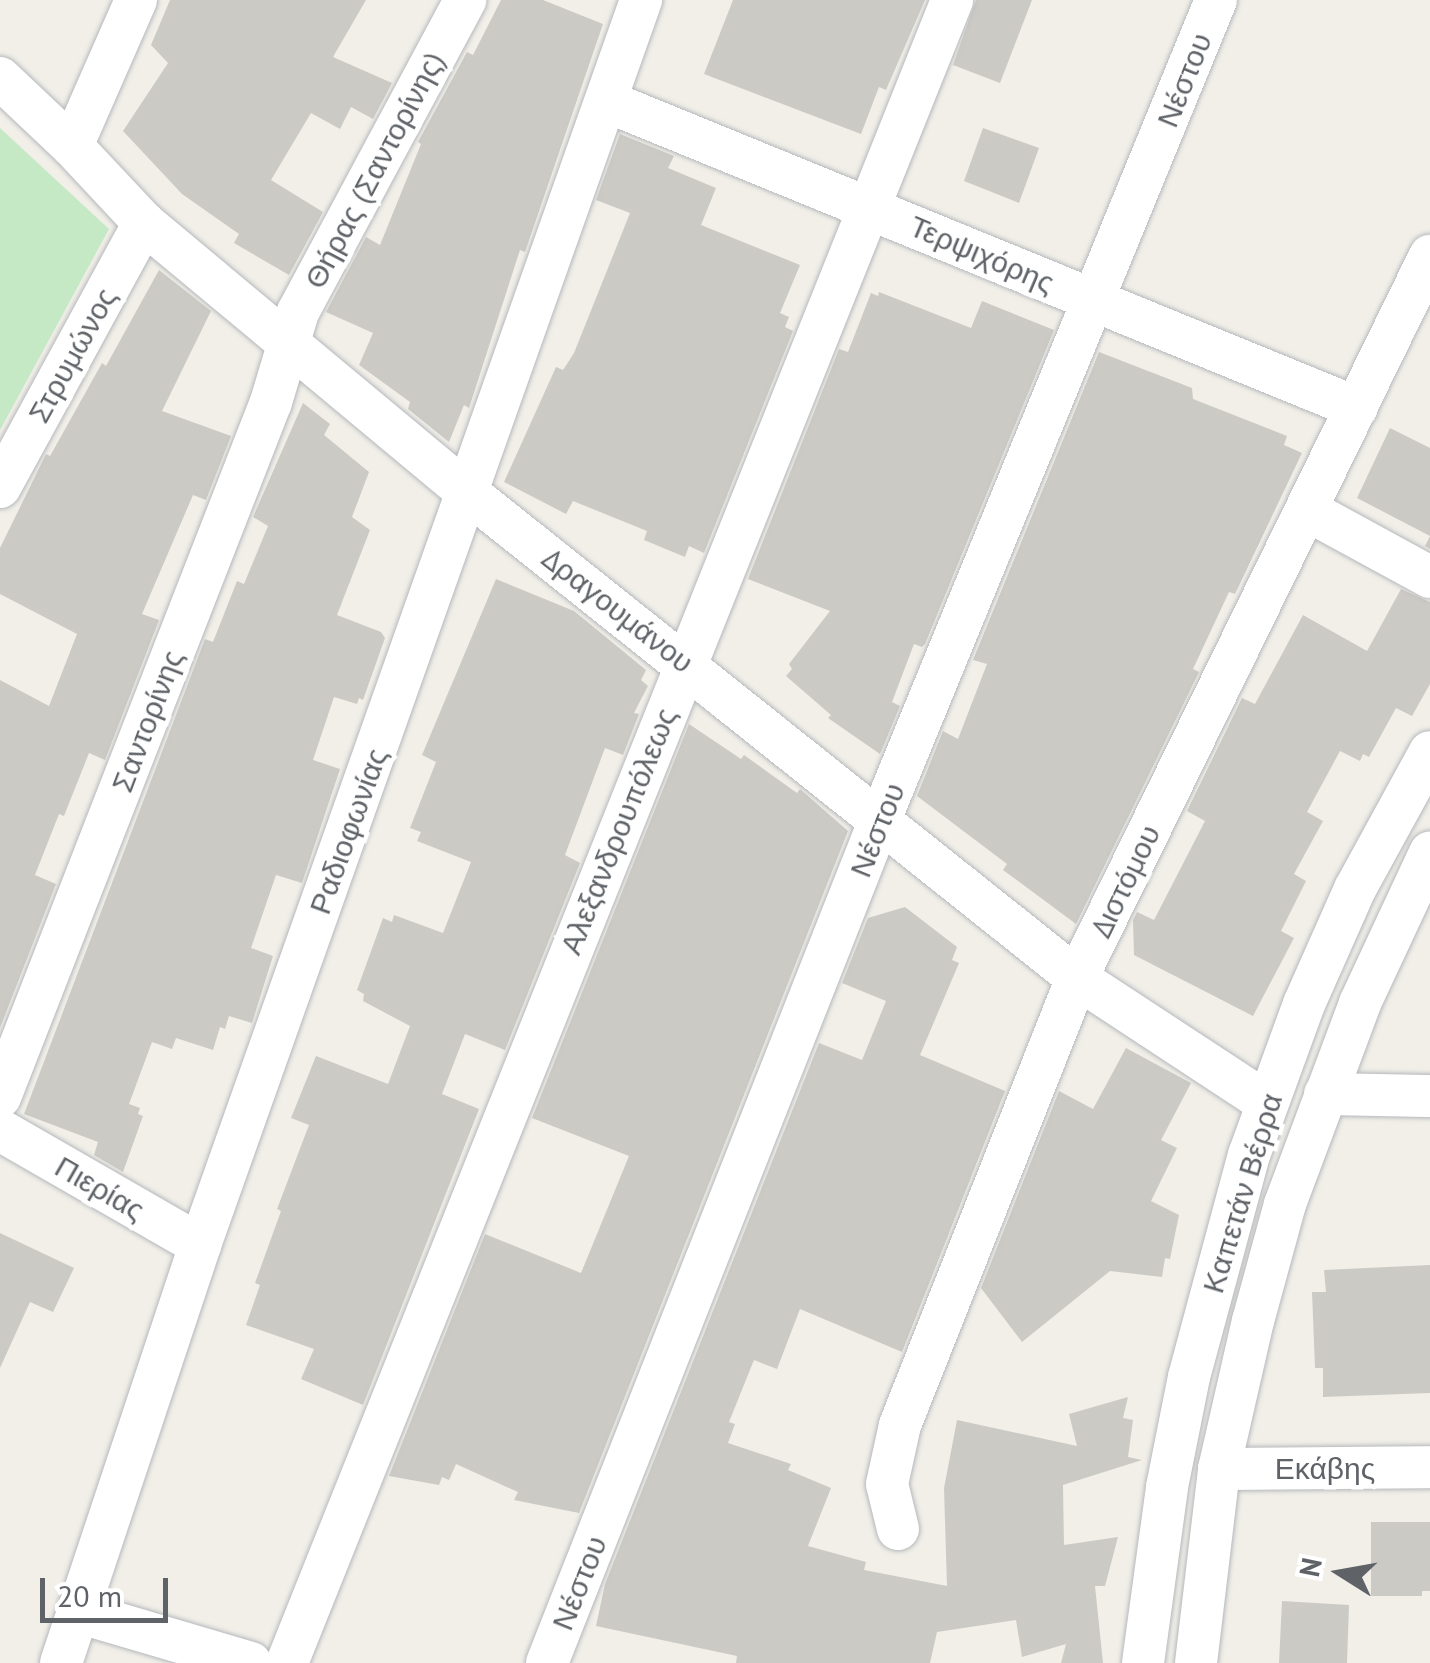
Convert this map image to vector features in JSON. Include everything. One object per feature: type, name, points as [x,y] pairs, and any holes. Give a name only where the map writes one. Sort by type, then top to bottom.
[{"type":"street","points":[[72,146],[136,0]]},
{"type":"street","name":"Θήρας (Σαντορίνης)","points":[[288,342],[298,312],[465,0]]},
{"type":"street","name":"Ραδιοφωνίας","points":[[61,1663],[200,1245],[641,0]]},
{"type":"street","name":"Αλεξανδρουπόλεως","points":[[287,1663],[952,0]]},
{"type":"street","name":"Νέστου","points":[[547,1663],[880,822],[1216,0]]},
{"type":"street","name":"Δραγουμάνου","points":[[0,78],[72,146],[144,223],[468,493],[1077,978],[1267,1103]]},
{"type":"street","name":"Τερψιχόρης","points":[[606,102],[1357,408]]},
{"type":"street","name":"Στρυμώνος","points":[[0,487],[144,223]]},
{"type":"street","name":"Διστόμου","points":[[898,1528],[888,1484],[900,1425],[1077,978],[1430,256]]},
{"type":"street","name":"Σαντορίνης","points":[[0,1097],[272,402],[288,342]]},
{"type":"street","points":[[1307,510],[1430,577]]},
{"type":"street","name":"Καπετάν Βέρρα","points":[[1143,1663],[1167,1488],[1189,1377],[1267,1103],[1355,889],[1430,752]]},
{"type":"street","name":"Καπετάν Βέρρα","points":[[1196,1663],[1220,1468],[1280,1221],[1325,1094],[1392,931],[1430,853]]},
{"type":"street","points":[[1325,1094],[1430,1096]]},
{"type":"street","name":"Πιερίας","points":[[0,1130],[200,1245]]},
{"type":"street","name":"Εκάβης","points":[[1220,1468],[1430,1467]]},
{"type":"street","points":[[78,1612],[251,1663]]},
{"type":"green space","points":[[0,128],[109,229],[0,430]]},
{"type":"building","points":[[170,0],[366,0],[333,57],[392,83],[373,119],[351,107],[340,129],[311,113],[271,180],[323,212],[289,275],[234,243],[239,234],[182,194],[123,131],[168,63],[151,45]]},
{"type":"building","points":[[501,0],[543,0],[603,24],[525,252],[520,250],[469,408],[464,405],[449,442],[408,409],[410,402],[359,365],[373,333],[326,312],[366,237],[380,245],[421,144],[418,142],[467,52],[473,55]]},
{"type":"building","points":[[733,0],[925,0],[886,90],[879,87],[861,134],[704,74]]},
{"type":"building","points":[[976,0],[1032,0],[1000,83],[953,65]]},
{"type":"building","points":[[983,128],[1039,148],[1019,203],[964,181]]},
{"type":"building","points":[[620,134],[674,156],[668,168],[716,188],[701,225],[800,265],[780,313],[789,317],[785,327],[793,331],[704,553],[689,546],[685,557],[644,540],[647,531],[573,501],[566,514],[504,482],[556,367],[563,370],[574,353],[630,213],[596,200]]},
{"type":"building","points":[[159,270],[211,311],[162,411],[231,436],[206,500],[193,495],[142,614],[159,620],[105,760],[89,753],[35,875],[56,884],[0,1028],[0,680],[49,706],[77,634],[0,594],[0,548],[46,454],[50,456],[102,363],[106,366]]},
{"type":"building","points":[[879,292],[971,328],[982,301],[1054,330],[925,644],[914,644],[892,702],[900,706],[880,754],[828,718],[831,715],[786,676],[792,669],[789,664],[830,611],[748,579],[839,349],[848,352],[871,293],[878,296]]},
{"type":"building","points":[[1099,352],[1192,388],[1193,399],[1287,436],[1284,445],[1302,453],[1235,594],[1229,592],[1193,669],[1199,672],[1076,924],[1003,870],[1007,864],[917,796],[943,731],[958,739],[987,664],[973,660]]},
{"type":"building","points":[[303,403],[330,424],[324,435],[369,472],[352,517],[370,530],[337,615],[381,632],[385,638],[363,700],[359,698],[357,704],[334,697],[313,760],[340,769],[302,883],[276,875],[251,948],[273,956],[252,1023],[229,1016],[225,1029],[220,1027],[213,1050],[176,1038],[172,1049],[152,1042],[129,1104],[140,1108],[138,1114],[143,1116],[123,1172],[94,1155],[98,1142],[24,1114],[205,639],[213,642],[237,581],[244,584],[268,526],[253,517]]},
{"type":"building","points":[[1390,428],[1430,448],[1430,536],[1357,498]]},
{"type":"building","points":[[496,579],[574,611],[646,670],[641,680],[648,686],[634,713],[639,714],[623,755],[605,748],[565,855],[580,863],[505,1050],[465,1034],[442,1094],[479,1109],[363,1405],[301,1379],[314,1349],[246,1325],[260,1285],[255,1283],[281,1211],[277,1209],[309,1125],[291,1118],[316,1056],[388,1084],[410,1026],[363,1001],[364,994],[357,990],[383,918],[392,922],[394,915],[443,933],[471,862],[417,841],[421,832],[410,828],[436,762],[422,755]]},
{"type":"building","points":[[1401,589],[1430,602],[1430,684],[1412,716],[1396,708],[1369,757],[1363,754],[1360,761],[1340,751],[1307,812],[1323,821],[1294,874],[1306,881],[1281,931],[1294,938],[1253,1016],[1134,955],[1133,920],[1137,912],[1154,920],[1205,821],[1187,811],[1242,698],[1255,704],[1303,615],[1367,651]]},
{"type":"building","points":[[689,724],[741,759],[744,755],[797,793],[800,789],[848,831],[579,1513],[514,1500],[518,1492],[456,1464],[449,1480],[442,1477],[439,1485],[389,1476],[485,1234],[581,1273],[629,1156],[532,1118]]},
{"type":"building","points":[[905,907],[957,947],[952,960],[959,963],[920,1055],[1005,1091],[902,1352],[800,1309],[777,1369],[754,1360],[729,1422],[735,1424],[728,1443],[791,1464],[788,1470],[831,1488],[808,1546],[866,1562],[864,1570],[947,1586],[944,1488],[957,1420],[1077,1446],[1069,1414],[1128,1397],[1123,1418],[1133,1420],[1128,1457],[1142,1460],[1063,1485],[1064,1545],[1118,1537],[1105,1586],[1095,1586],[1103,1663],[1061,1663],[1066,1644],[1022,1657],[1016,1620],[937,1632],[930,1663],[736,1663],[737,1656],[596,1626],[605,1584],[819,1043],[862,1060],[886,1001],[842,983],[868,918]]},
{"type":"building","points":[[1126,1048],[1191,1083],[1161,1140],[1177,1148],[1151,1201],[1179,1215],[1170,1259],[1165,1258],[1162,1277],[1110,1271],[1022,1342],[981,1288],[1059,1091],[1093,1109]]},
{"type":"building","points":[[0,1233],[74,1268],[53,1312],[30,1302],[0,1368]]},
{"type":"building","points":[[1430,1265],[1430,1393],[1323,1397],[1323,1368],[1315,1368],[1312,1292],[1326,1292],[1324,1270]]},
{"type":"building","points":[[1371,1522],[1430,1522],[1430,1591],[1422,1591],[1422,1596],[1371,1596]]},
{"type":"building","points":[[1282,1601],[1349,1605],[1347,1663],[1279,1663]]}]
